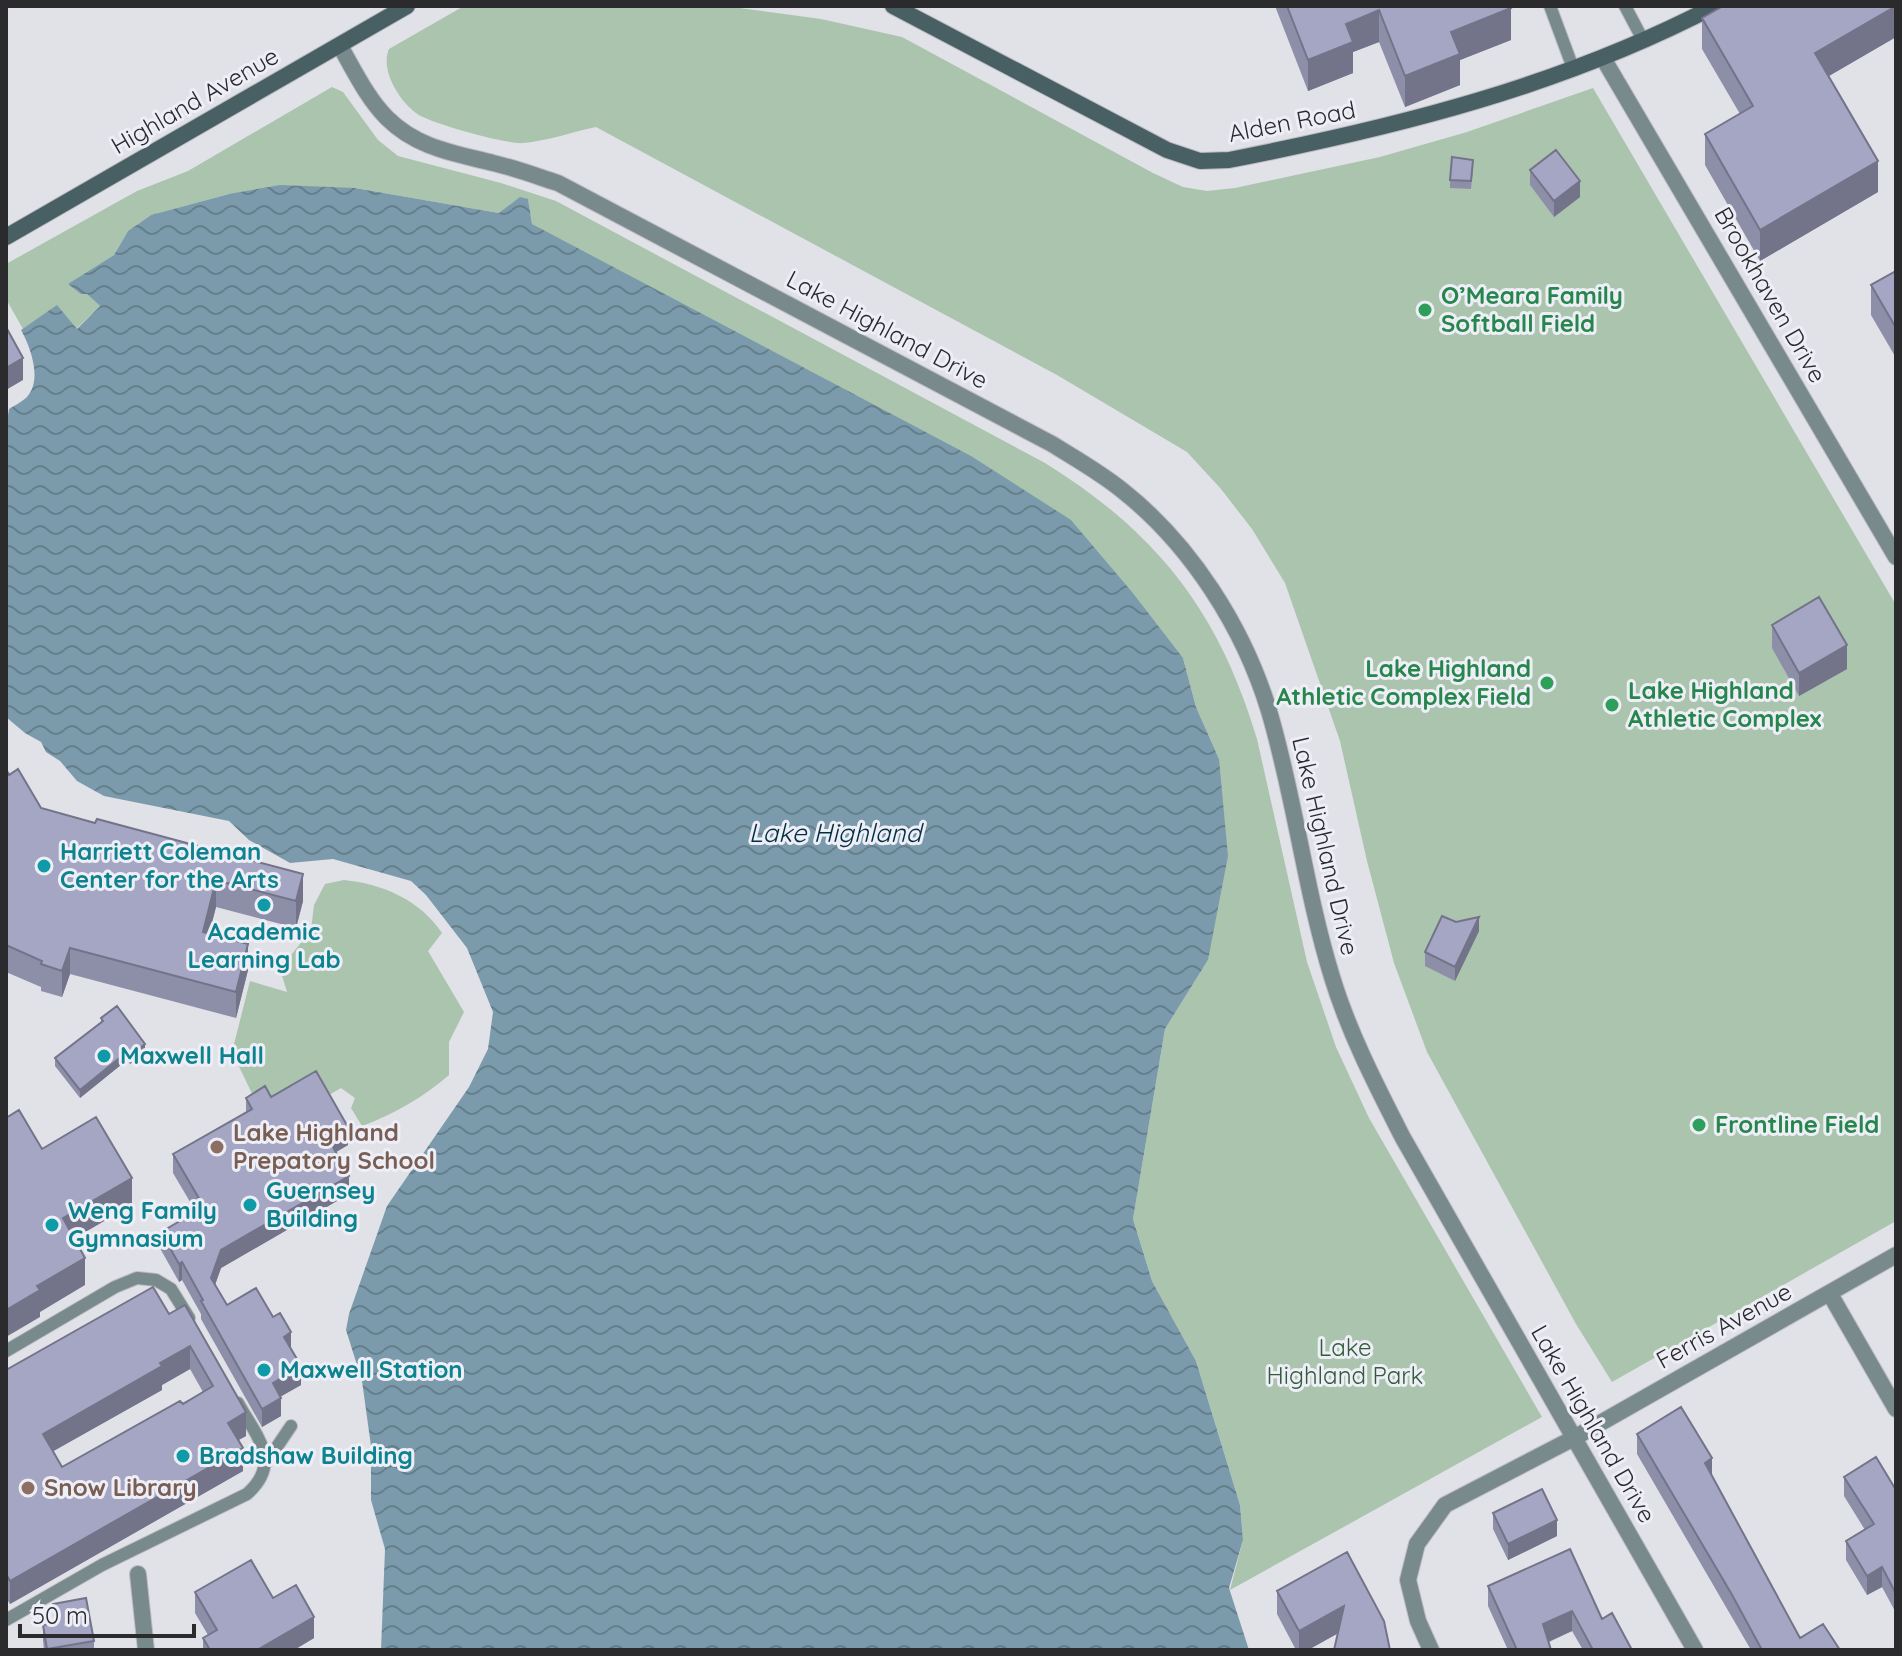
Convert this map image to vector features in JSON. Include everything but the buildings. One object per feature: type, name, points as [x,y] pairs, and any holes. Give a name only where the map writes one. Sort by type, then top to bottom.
[{"type":"street","name":"Highland Avenue","points":[[6,237],[407,6]]},
{"type":"street","name":"Alden Road","points":[[893,6],[1167,150],[1200,161],[1241,158],[1415,121],[1603,58],[1715,6]]},
{"type":"street","name":"Lake Highland Drive","points":[[340,46],[374,103],[387,118],[416,140],[434,149],[558,183],[603,206],[1077,459],[1124,491],[1171,539],[1211,590],[1251,663],[1268,709],[1316,922],[1347,1021],[1364,1061],[1403,1138],[1695,1650]]},
{"type":"street","name":"Brookhaven Drive","points":[[1603,58],[1896,557]]},
{"type":"street","name":"Ferris Avenue","points":[[1431,1650],[1418,1621],[1408,1580],[1417,1544],[1445,1505],[1574,1438],[1896,1255]]},
{"type":"street","points":[[1830,1294],[1896,1409]]},
{"type":"street","points":[[138,1574],[146,1650]]},
{"type":"lane","points":[[1550,6],[1573,68]]},
{"type":"lane","points":[[1625,6],[1643,40]]},
{"type":"lane","points":[[6,1351],[115,1287],[137,1278],[156,1280],[171,1289],[198,1335]]},
{"type":"lane","points":[[228,1386],[261,1444],[266,1463]]},
{"type":"lane","points":[[6,1620],[102,1565],[247,1494],[263,1475],[266,1463],[291,1426]]},
{"type":"green space","name":"Lake Highland Athletic Complex","points":[[464,6],[724,6],[821,19],[902,37],[1153,173],[1183,187],[1207,191],[1235,188],[1380,157],[1467,132],[1593,88],[1896,605],[1896,1221],[1612,1382],[1576,1324],[1427,1052],[1394,963],[1340,741],[1285,583],[1252,529],[1221,489],[1187,452],[1057,375],[596,127],[515,143],[451,127],[416,113],[403,100],[389,75],[389,49]]},
{"type":"green space","name":"Lake Highland Park","points":[[332,87],[343,92],[378,140],[398,156],[556,201],[1045,463],[1085,490],[1152,548],[1203,614],[1242,694],[1257,739],[1307,962],[1336,1047],[1369,1118],[1542,1417],[1230,1590],[1243,1540],[1240,1505],[1196,1361],[1152,1281],[1133,1219],[1165,1029],[1208,960],[1219,759],[1196,707],[1183,658],[532,224],[528,200],[499,213],[355,188],[229,194],[151,215],[128,231],[114,255],[69,284],[100,306],[76,329],[57,306],[23,329],[6,299],[6,264],[137,191],[188,171]]},
{"type":"green space","points":[[344,880],[386,890],[412,903],[433,921],[442,933],[428,951],[464,1012],[449,1042],[449,1075],[408,1104],[362,1126],[351,1108],[355,1098],[341,1088],[322,1099],[259,1108],[232,1052],[250,981],[287,992],[280,969],[311,930],[314,905],[325,884]]},
{"type":"water","name":"Lake Highland","points":[[280,185],[355,188],[499,213],[520,197],[528,199],[532,224],[971,456],[1071,520],[1183,658],[1196,707],[1219,759],[1228,856],[1208,960],[1165,1029],[1133,1219],[1152,1281],[1196,1361],[1240,1505],[1243,1540],[1229,1588],[1249,1650],[381,1650],[385,1549],[371,1500],[371,1446],[362,1381],[346,1330],[387,1206],[469,1087],[488,1049],[493,1012],[467,948],[426,895],[411,881],[333,859],[290,863],[249,840],[229,821],[104,796],[77,781],[60,761],[46,752],[41,742],[6,717],[6,428],[9,409],[26,398],[35,374],[21,330],[57,305],[77,329],[100,306],[87,294],[81,294],[68,284],[114,255],[128,231],[151,215],[229,194]]},
{"type":"place","name":"O’Meara Family Softball Field","points":[[1425,310]]},
{"type":"place","name":"Lake Highland Athletic Complex Field","points":[[1547,683]]},
{"type":"place","name":"Lake Highland Athletic Complex","points":[[1612,705]]},
{"type":"place","name":"Harriett Coleman Center for the Arts","points":[[44,866]]},
{"type":"place","name":"Academic Learning Lab","points":[[264,905]]},
{"type":"place","name":"Maxwell Hall","points":[[104,1056]]},
{"type":"place","name":"Frontline Field","points":[[1699,1125]]},
{"type":"place","name":"Lake Highland Prepatory School","points":[[217,1147]]},
{"type":"place","name":"Guernsey Building","points":[[250,1205]]},
{"type":"place","name":"Weng Family Gymnasium","points":[[52,1225]]},
{"type":"place","name":"Maxwell Station","points":[[264,1370]]},
{"type":"place","name":"Bradshaw Building","points":[[183,1456]]},
{"type":"place","name":"Snow Library","points":[[28,1488]]}]
